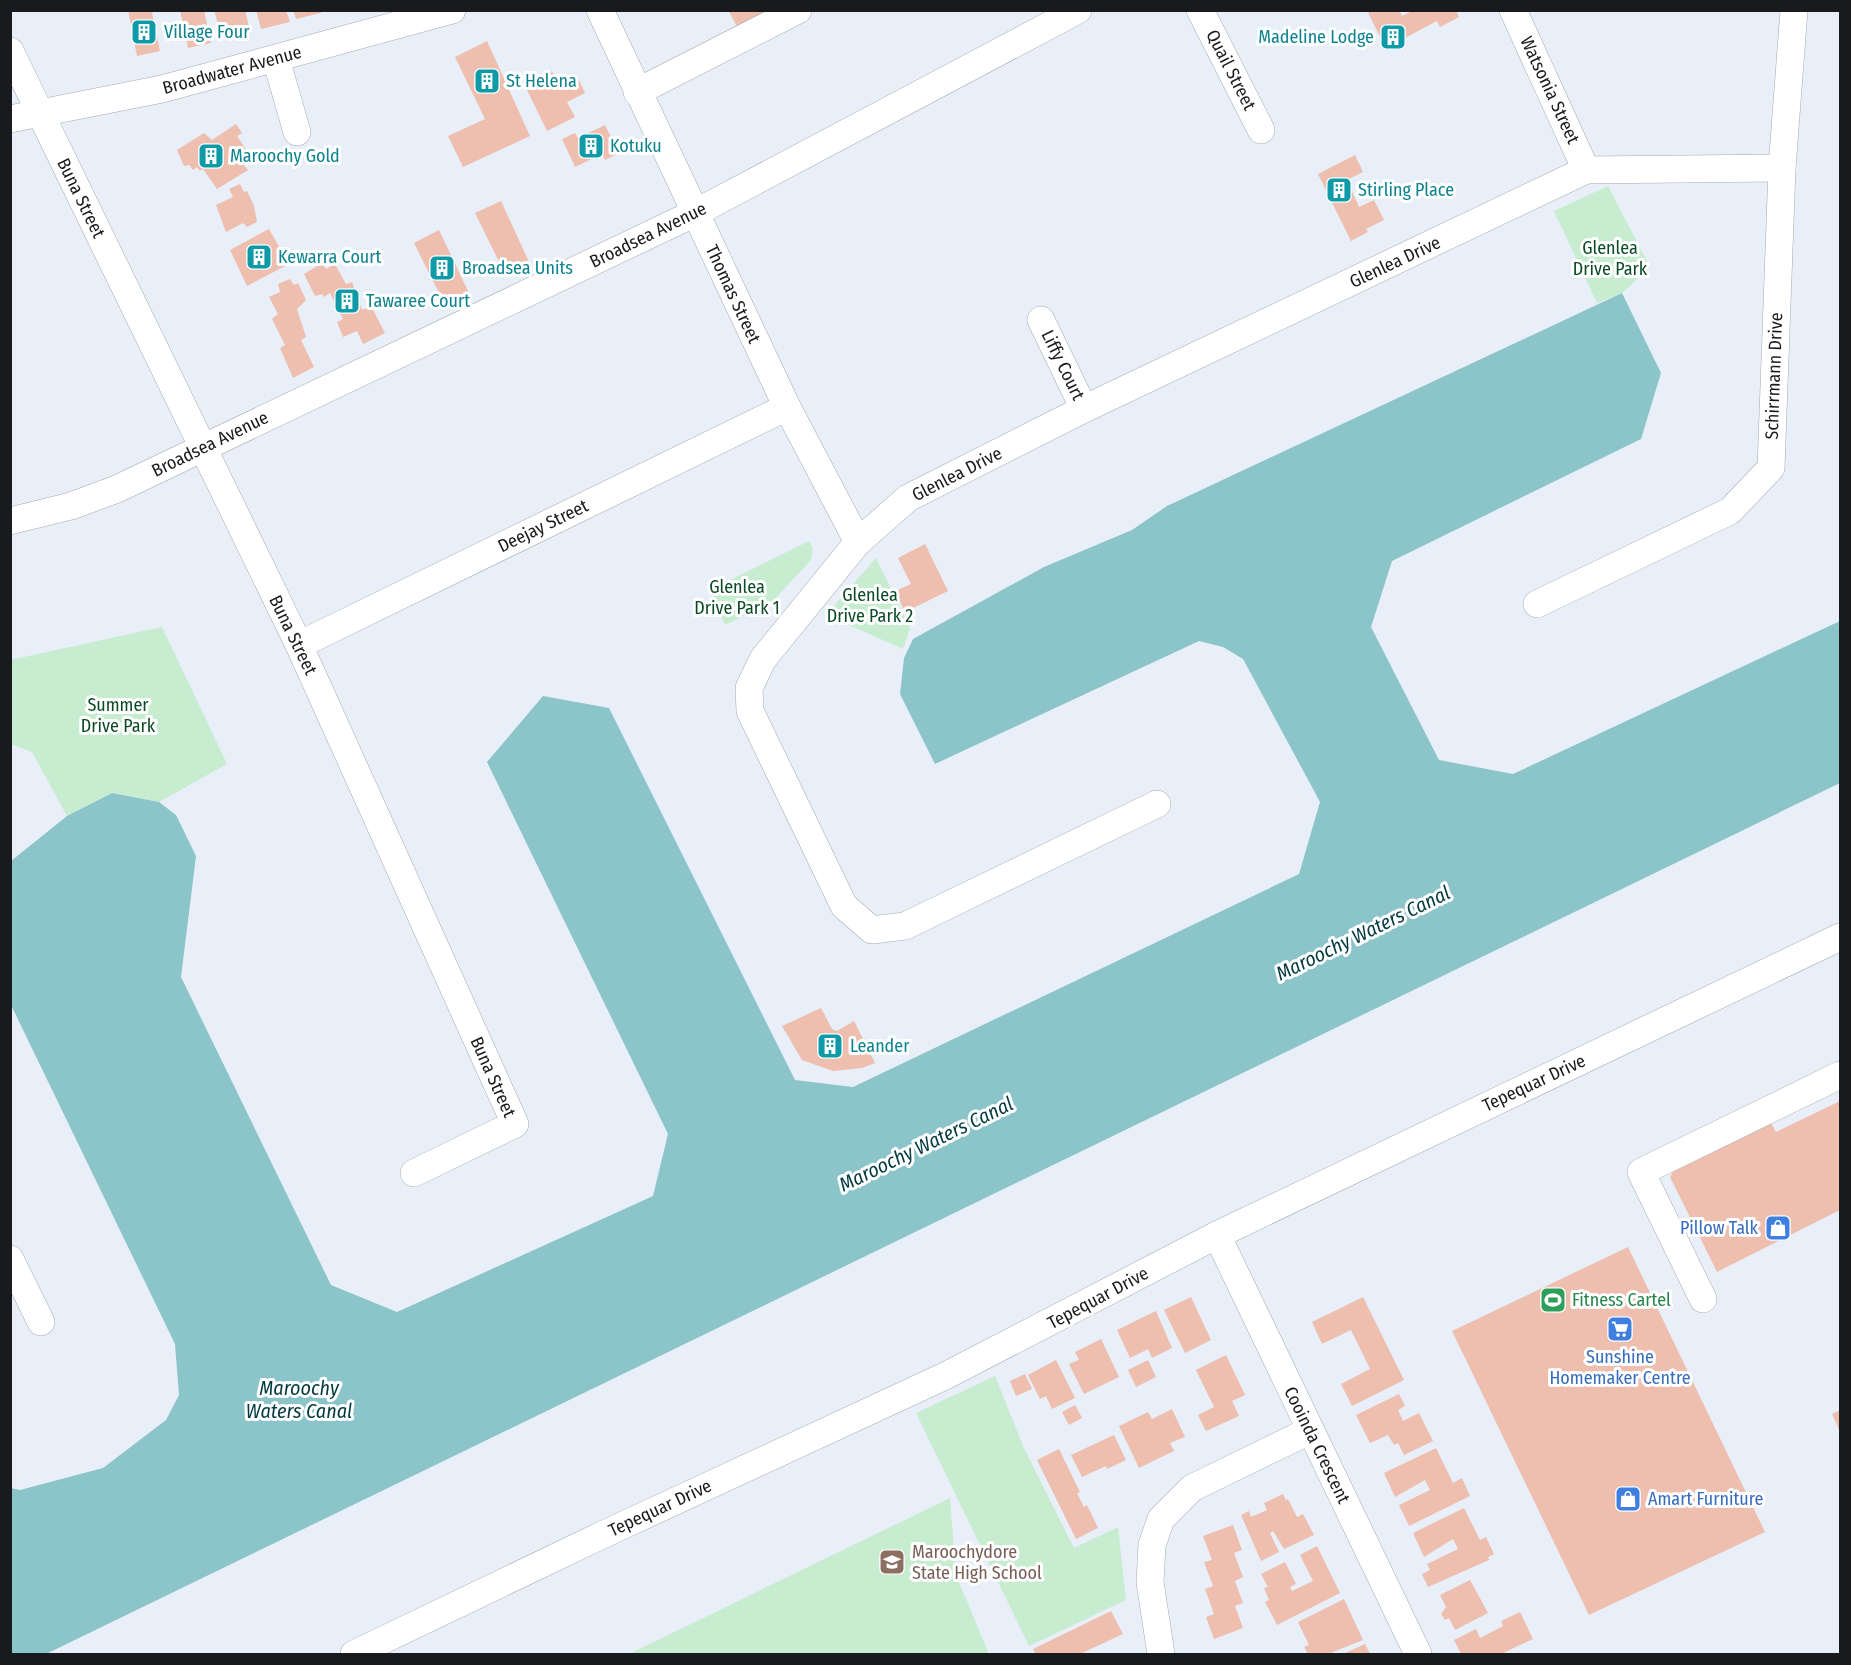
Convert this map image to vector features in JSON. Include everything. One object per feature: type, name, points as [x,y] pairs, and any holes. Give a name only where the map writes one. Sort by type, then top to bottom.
[{"type":"street","name":"Broadwater Avenue","points":[[10,119],[162,89],[452,10]]},
{"type":"street","name":"Thomas Street","points":[[600,10],[787,407],[858,542]]},
{"type":"street","points":[[637,92],[798,10]]},
{"type":"street","name":"Broadsea Avenue","points":[[10,521],[71,506],[117,489],[695,213],[1078,10]]},
{"type":"street","name":"Quail Street","points":[[1200,10],[1261,130]]},
{"type":"street","name":"Watsonia Street","points":[[1513,10],[1586,170]]},
{"type":"street","name":"Schirrmann Drive","points":[[1537,604],[1730,511],[1771,468],[1782,168],[1794,10]]},
{"type":"street","name":"Buna Street","points":[[10,51],[201,448],[299,645],[515,1124],[414,1173]]},
{"type":"street","points":[[276,59],[297,132]]},
{"type":"street","name":"Glenlea Drive","points":[[1157,804],[905,926],[872,930],[844,906],[750,711],[749,688],[763,659],[858,542],[908,498],[1084,409],[1586,170],[1782,168]]},
{"type":"street","name":"Liffy Court","points":[[1041,320],[1084,409]]},
{"type":"street","name":"Deejay Street","points":[[299,645],[787,407]]},
{"type":"street","name":"Tepequar Drive","points":[[354,1654],[600,1536],[945,1376],[1217,1235],[1840,937]]},
{"type":"street","points":[[1703,1299],[1641,1172],[1840,1075]]},
{"type":"street","name":"Cooinda Crescent","points":[[1217,1235],[1418,1654]]},
{"type":"street","points":[[10,1259],[41,1322]]},
{"type":"street","points":[[1161,1654],[1153,1618],[1150,1582],[1152,1545],[1161,1519],[1192,1488],[1310,1431]]},
{"type":"green space","name":"Glenlea Drive Park","points":[[1608,186],[1650,267],[1622,293],[1597,303],[1554,211]]},
{"type":"green space","name":"Glenlea Drive Park 1","points":[[809,541],[813,549],[811,560],[772,602],[725,625],[710,590]]},
{"type":"green space","name":"Glenlea Drive Park 2","points":[[876,558],[910,628],[903,649],[826,615]]},
{"type":"green space","name":"Summer Drive Park","points":[[162,627],[227,764],[159,802],[112,793],[67,816],[32,752],[11,744],[10,660]]},
{"type":"green space","points":[[995,1376],[1024,1448],[1074,1548],[1118,1527],[1126,1600],[1029,1646],[916,1413]]},
{"type":"green space","name":"Maroochydore State High School","points":[[950,1498],[956,1575],[989,1654],[629,1654]]},
{"type":"water","name":"Maroochy Waters Canal","points":[[1622,293],[1661,373],[1641,439],[1392,561],[1371,627],[1439,760],[1513,774],[1840,621],[1840,783],[46,1654],[11,1654],[11,1488],[20,1490],[103,1468],[166,1420],[179,1395],[175,1344],[11,1005],[11,861],[67,816],[112,793],[159,802],[176,815],[196,856],[181,977],[331,1285],[397,1312],[653,1196],[668,1134],[487,762],[543,696],[609,708],[795,1080],[853,1087],[1299,874],[1320,802],[1243,659],[1223,647],[1199,641],[935,764],[900,694],[904,658],[913,639],[1044,567],[1132,530],[1167,506]]},
{"type":"building","name":"Village Four","points":[[128,10],[159,10],[152,13],[160,51],[137,56]]},
{"type":"building","name":"Village Four","points":[[180,10],[204,10],[211,43],[188,48]]},
{"type":"building","points":[[214,10],[245,10],[250,31],[222,38]]},
{"type":"building","points":[[256,10],[286,10],[290,22],[261,29]]},
{"type":"building","points":[[293,10],[320,10],[321,13],[296,19]]},
{"type":"building","points":[[728,10],[772,10],[740,32]]},
{"type":"building","name":"Madeline Lodge","points":[[1372,10],[1399,10],[1402,16],[1414,10],[1456,10],[1459,17],[1440,27],[1437,21],[1386,48],[1368,13]]},
{"type":"building","name":"St Helena","points":[[487,41],[530,136],[463,167],[448,136],[485,119],[455,57]]},
{"type":"building","points":[[552,71],[558,84],[577,76],[585,93],[567,102],[575,117],[547,131],[524,84]]},
{"type":"building","name":"Maroochy Gold","points":[[236,124],[242,133],[237,136],[247,151],[241,154],[244,158],[240,160],[248,170],[217,189],[203,169],[200,171],[197,167],[193,170],[189,165],[184,166],[177,150],[204,133],[212,140]]},
{"type":"building","name":"Kotuku","points":[[605,125],[619,153],[605,160],[602,154],[575,167],[562,139],[575,133],[578,138]]},
{"type":"building","name":"Stirling Place","points":[[1355,155],[1363,172],[1347,180],[1359,207],[1374,200],[1384,220],[1366,229],[1368,232],[1351,241],[1318,174]]},
{"type":"building","name":"Kewarra Court","points":[[240,184],[244,192],[247,191],[254,206],[257,222],[247,227],[243,223],[226,232],[216,205],[233,197],[229,189]]},
{"type":"building","name":"Broadsea Units","points":[[501,201],[530,264],[506,276],[475,213]]},
{"type":"building","name":"Kewarra Court","points":[[269,229],[289,264],[247,286],[230,250]]},
{"type":"building","name":"Broadsea Units","points":[[439,230],[469,293],[445,305],[414,243]]},
{"type":"building","name":"Tawaree Court","points":[[322,263],[326,269],[335,264],[346,284],[352,282],[362,310],[371,306],[385,333],[363,344],[357,331],[343,337],[337,322],[343,319],[330,293],[324,297],[322,294],[315,296],[304,274]]},
{"type":"building","points":[[290,279],[294,285],[298,283],[306,300],[297,309],[306,337],[301,340],[314,367],[293,378],[280,348],[285,345],[272,319],[278,314],[269,297],[280,292],[278,284]]},
{"type":"building","points":[[925,544],[948,591],[905,612],[895,591],[911,584],[898,558]]},
{"type":"building","name":"Leander","points":[[821,1008],[832,1029],[837,1031],[854,1021],[875,1063],[862,1068],[833,1071],[802,1060],[782,1026]]},
{"type":"building","points":[[1840,1101],[1840,1210],[1717,1272],[1670,1177],[1675,1168],[1770,1121],[1776,1132]]},
{"type":"building","points":[[1628,1247],[1765,1532],[1589,1615],[1452,1331]]},
{"type":"building","points":[[1191,1297],[1211,1340],[1185,1353],[1164,1310]]},
{"type":"building","points":[[1363,1297],[1404,1380],[1352,1406],[1341,1384],[1370,1369],[1351,1330],[1322,1344],[1312,1322]]},
{"type":"building","points":[[1156,1311],[1172,1348],[1152,1358],[1148,1349],[1130,1358],[1117,1330]]},
{"type":"building","points":[[1101,1339],[1119,1377],[1084,1394],[1069,1364],[1079,1360],[1075,1352]]},
{"type":"building","points":[[1226,1355],[1245,1395],[1232,1401],[1239,1416],[1206,1431],[1198,1415],[1214,1407],[1196,1370]]},
{"type":"building","points":[[1056,1360],[1075,1398],[1052,1409],[1046,1396],[1040,1399],[1028,1375]]},
{"type":"building","points":[[1148,1360],[1156,1377],[1136,1387],[1128,1370]]},
{"type":"building","points":[[1025,1374],[1032,1389],[1016,1396],[1010,1381]]},
{"type":"building","points":[[1399,1394],[1405,1406],[1398,1410],[1403,1421],[1419,1413],[1433,1441],[1404,1455],[1398,1443],[1394,1445],[1388,1435],[1370,1443],[1356,1415]]},
{"type":"building","points":[[1075,1405],[1082,1418],[1069,1425],[1062,1412]]},
{"type":"building","points":[[1172,1409],[1185,1437],[1170,1443],[1174,1451],[1139,1468],[1119,1426],[1148,1412],[1152,1419]]},
{"type":"building","points":[[1840,1410],[1840,1432],[1832,1414]]},
{"type":"building","points":[[1114,1435],[1126,1460],[1082,1477],[1071,1455]]},
{"type":"building","points":[[1436,1448],[1453,1483],[1462,1478],[1470,1496],[1409,1526],[1399,1505],[1430,1490],[1425,1480],[1395,1497],[1384,1473]]},
{"type":"building","points":[[1059,1449],[1080,1492],[1077,1493],[1084,1507],[1087,1505],[1098,1528],[1076,1539],[1037,1460]]},
{"type":"building","points":[[1283,1494],[1297,1517],[1303,1514],[1314,1535],[1284,1549],[1273,1531],[1270,1533],[1279,1552],[1261,1561],[1241,1515],[1249,1511],[1251,1517],[1267,1510],[1264,1503]]},
{"type":"building","points":[[1464,1508],[1480,1540],[1486,1537],[1494,1554],[1488,1557],[1489,1560],[1428,1587],[1422,1574],[1430,1570],[1427,1564],[1458,1549],[1453,1539],[1424,1557],[1413,1533]]},
{"type":"building","points":[[1233,1525],[1242,1550],[1234,1553],[1243,1577],[1235,1581],[1243,1603],[1235,1606],[1243,1628],[1214,1639],[1206,1617],[1214,1614],[1205,1589],[1213,1586],[1204,1562],[1212,1560],[1203,1536]]},
{"type":"building","points":[[1317,1546],[1340,1593],[1277,1625],[1265,1602],[1269,1600],[1264,1588],[1268,1587],[1261,1574],[1285,1562],[1296,1584],[1290,1587],[1292,1591],[1313,1581],[1300,1555]]},
{"type":"building","points":[[1470,1580],[1488,1613],[1455,1630],[1449,1618],[1445,1620],[1441,1614],[1446,1607],[1440,1595]]},
{"type":"building","points":[[1344,1599],[1363,1640],[1328,1654],[1308,1654],[1304,1647],[1309,1645],[1298,1622]]},
{"type":"building","points":[[1111,1611],[1123,1634],[1080,1654],[1036,1654],[1033,1649]]},
{"type":"building","points":[[1520,1612],[1533,1639],[1501,1654],[1461,1654],[1454,1640],[1476,1629],[1480,1638],[1503,1626],[1501,1621]]},
{"type":"building","points":[[1365,1644],[1370,1654],[1343,1654]]},
{"type":"place","name":"Village Four","points":[[144,32]]},
{"type":"place","name":"Madeline Lodge","points":[[1393,37]]},
{"type":"place","name":"St Helena","points":[[487,81]]},
{"type":"place","name":"Kotuku","points":[[591,146]]},
{"type":"place","name":"Maroochy Gold","points":[[211,156]]},
{"type":"place","name":"Stirling Place","points":[[1339,190]]},
{"type":"place","name":"Kewarra Court","points":[[259,257]]},
{"type":"place","name":"Broadsea Units","points":[[442,268]]},
{"type":"place","name":"Tawaree Court","points":[[347,301]]},
{"type":"place","name":"Leander","points":[[830,1046]]},
{"type":"place","name":"Pillow Talk","points":[[1778,1228]]},
{"type":"place","name":"Fitness Cartel","points":[[1553,1300]]},
{"type":"place","name":"Sunshine Homemaker Centre","points":[[1620,1329]]},
{"type":"place","name":"Amart Furniture","points":[[1628,1499]]},
{"type":"place","name":"Maroochydore State High School","points":[[892,1562]]}]
